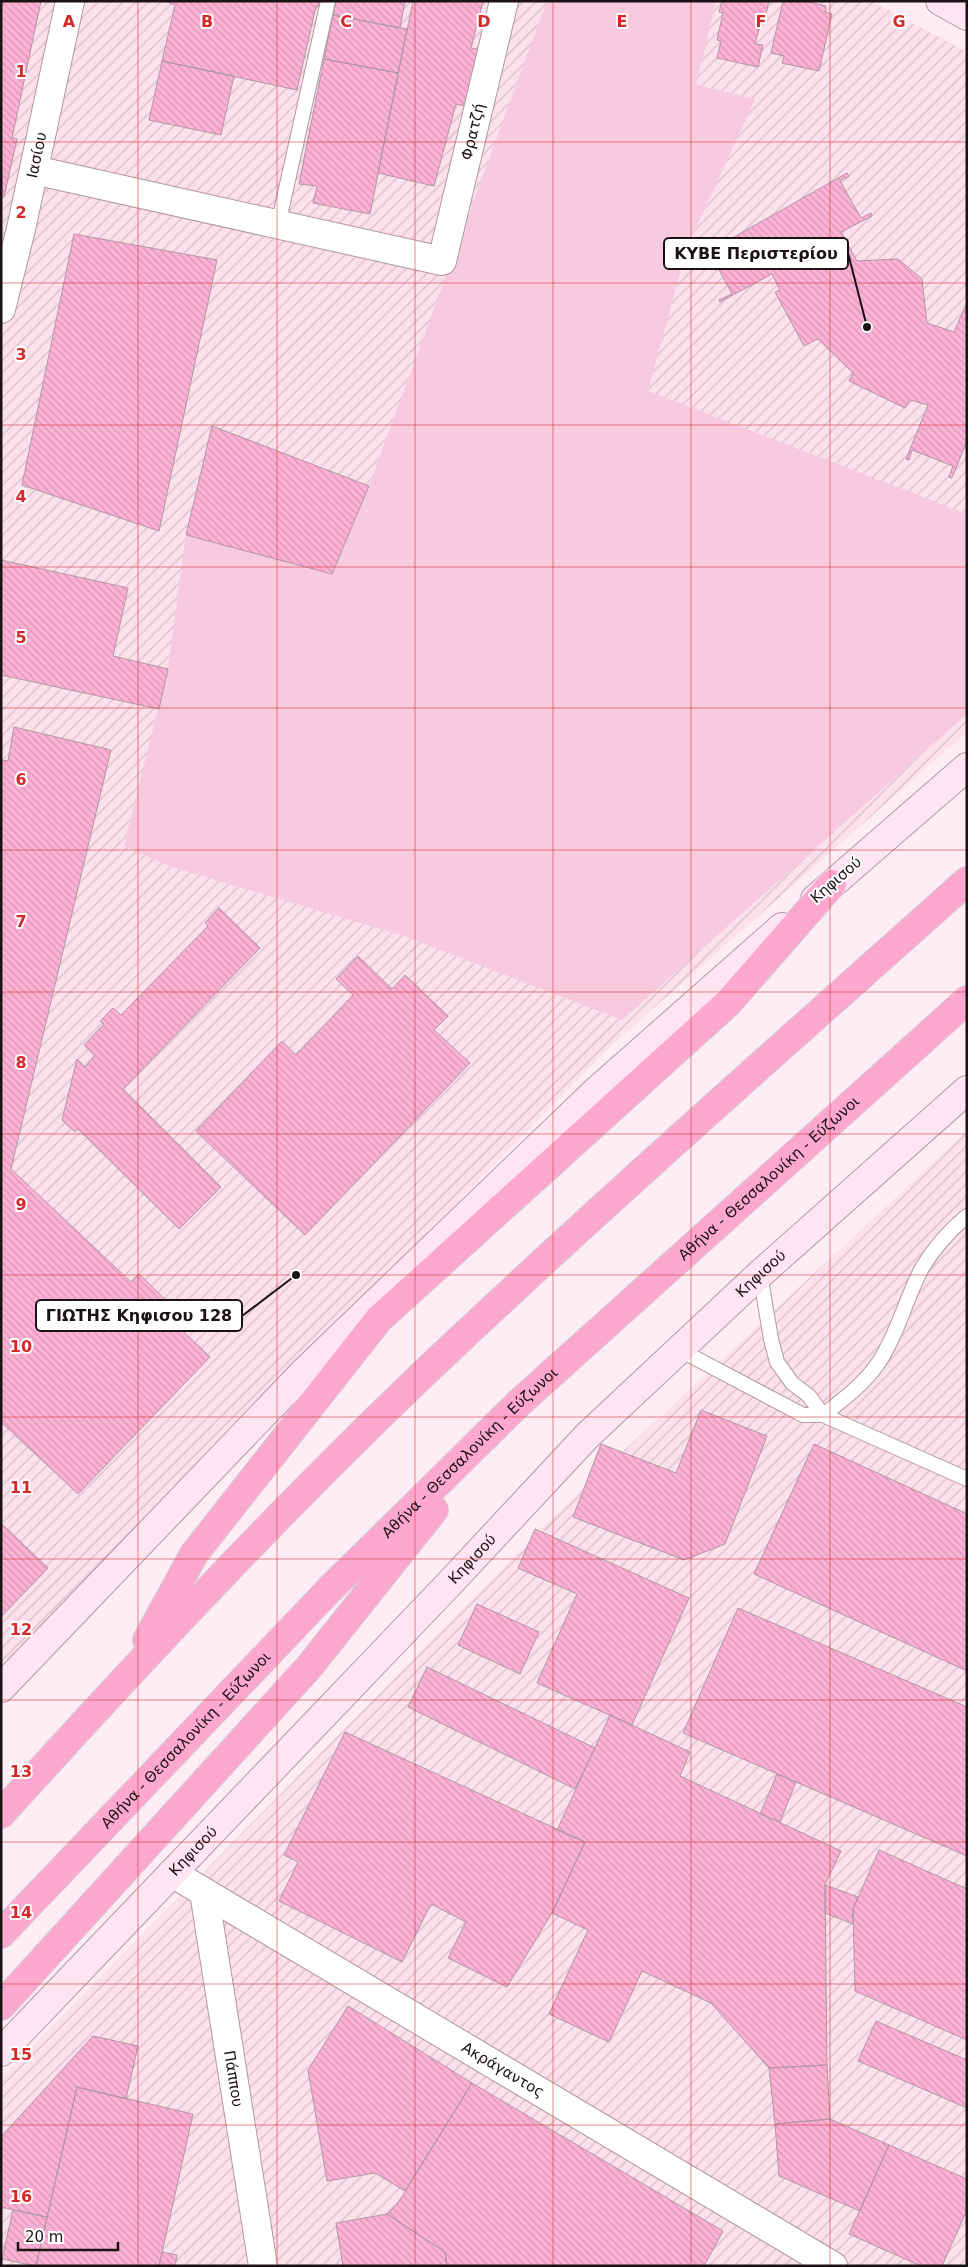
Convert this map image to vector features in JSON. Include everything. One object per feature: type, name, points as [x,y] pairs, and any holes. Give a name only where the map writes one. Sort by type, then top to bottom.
[{"type":"highway","points":[[1,1814],[130,1672],[262,1533],[455,1344],[761,1065],[967,881]]},
{"type":"highway","points":[[130,1672],[194,1554],[379,1319],[728,1003],[832,884]]},
{"type":"highway","name":"Αθήνα - Θεσσαλονίκη - Εύζωνοι","points":[[1,1934],[329,1590],[519,1403],[967,1000]]},
{"type":"highway","points":[[1,2006],[309,1667],[519,1403]]},
{"type":"main road","points":[[940,1],[967,16]]},
{"type":"main road","name":"Κηφισού","points":[[1,1688],[305,1371],[595,1092],[967,766]]},
{"type":"main road","name":"Κηφισού","points":[[1,2052],[449,1584],[587,1436],[760,1274],[967,1090]]},
{"type":"street","name":"Ιασίου","points":[[1,309],[11,226],[34,170],[70,1]]},
{"type":"street","name":"Φρατζή","points":[[278,225],[442,261],[504,1]]},
{"type":"street","points":[[34,170],[278,225]]},
{"type":"street","name":"Ακράγαντος","points":[[172,1873],[833,2266]]},
{"type":"street","name":"Πάππου","points":[[204,1892],[263,2266]]},
{"type":"lane","points":[[278,225],[328,1]]},
{"type":"lane","points":[[823,1415],[850,1394],[878,1363],[899,1323],[922,1268],[946,1234],[967,1216]]},
{"type":"lane","points":[[760,1274],[771,1339],[777,1362],[792,1383],[809,1396],[823,1415]]},
{"type":"lane","points":[[678,1349],[803,1415],[823,1415],[967,1479]]},
{"type":"shaded area","points":[[1,1],[871,1],[967,52],[967,732],[613,1044],[1,1666]]},
{"type":"shaded area","points":[[547,1],[716,1],[696,85],[755,99],[687,247],[648,391],[967,514],[967,714],[622,1020],[407,937],[169,866],[124,846],[168,669],[186,535],[332,574],[369,486]]},
{"type":"shaded area","points":[[967,1131],[967,2266],[1,2266],[1,2078],[557,1513]]},
{"type":"building","points":[[1,1],[41,1],[12,138],[17,139],[4,197],[1,196]]},
{"type":"building","points":[[165,1],[320,1],[318,7],[316,6],[297,90],[162,61],[175,5]]},
{"type":"building","points":[[336,1],[405,1],[400,28],[333,15]]},
{"type":"building","points":[[413,1],[483,1],[471,48],[481,50],[466,106],[456,104],[434,186],[378,173]]},
{"type":"building","points":[[722,1],[769,1],[764,22],[761,22],[755,44],[763,45],[758,67],[717,58],[721,41],[717,40],[723,13],[719,12]]},
{"type":"building","points":[[783,1],[805,1],[826,6],[825,12],[832,14],[819,71],[782,63],[784,56],[771,53]]},
{"type":"building","points":[[333,15],[407,29],[398,73],[324,59]]},
{"type":"building","points":[[324,59],[398,73],[370,214],[313,203],[317,186],[299,184]]},
{"type":"building","points":[[162,61],[234,76],[221,135],[149,120]]},
{"type":"building","points":[[847,173],[849,176],[840,181],[861,218],[871,213],[872,216],[841,232],[857,261],[898,259],[922,279],[927,323],[954,332],[967,302],[967,441],[952,478],[949,477],[953,466],[912,450],[909,460],[906,459],[928,405],[910,400],[905,408],[849,381],[853,373],[818,339],[804,346],[775,292],[780,290],[772,274],[720,302],[719,300],[732,294],[711,255],[699,261],[697,258]]},
{"type":"building","points":[[74,234],[217,260],[159,531],[22,485]]},
{"type":"building","points":[[212,426],[369,486],[332,574],[186,535]]},
{"type":"building","points":[[1,560],[128,588],[113,656],[168,669],[159,709],[1,675]]},
{"type":"building","points":[[14,727],[111,750],[11,1169],[131,1282],[139,1274],[175,1309],[168,1317],[210,1357],[78,1494],[1,1422],[1,760],[8,761]]},
{"type":"building","points":[[219,908],[260,948],[123,1089],[221,1187],[179,1229],[78,1129],[75,1132],[62,1120],[77,1059],[85,1067],[95,1056],[84,1045],[104,1024],[100,1021],[113,1008],[121,1015],[208,926],[205,923]]},
{"type":"building","points":[[358,956],[392,989],[405,975],[448,1016],[434,1030],[470,1063],[305,1235],[196,1131],[282,1041],[296,1055],[353,995],[336,979]]},
{"type":"building","points":[[701,1410],[767,1436],[725,1544],[684,1560],[573,1517],[601,1444],[676,1473]]},
{"type":"building","points":[[814,1444],[967,1514],[967,1671],[754,1574]]},
{"type":"building","points":[[1,1523],[48,1568],[1,1617]]},
{"type":"building","points":[[535,1529],[689,1598],[632,1725],[537,1683],[577,1594],[518,1568]]},
{"type":"building","points":[[477,1604],[539,1632],[520,1674],[458,1645]]},
{"type":"building","points":[[738,1608],[967,1707],[967,1856],[683,1733]]},
{"type":"building","points":[[427,1667],[595,1748],[575,1789],[408,1707]]},
{"type":"building","points":[[610,1715],[690,1752],[680,1776],[841,1851],[825,1885],[827,2065],[769,2068],[711,2003],[642,1971],[609,2042],[549,2014],[588,1930],[552,1913],[585,1842],[557,1830]]},
{"type":"building","points":[[345,1732],[585,1842],[552,1913],[507,1987],[448,1958],[466,1922],[431,1904],[402,1962],[279,1901],[298,1862],[284,1855]]},
{"type":"building","points":[[777,1774],[796,1782],[780,1822],[760,1814]]},
{"type":"building","points":[[879,1850],[967,1889],[967,2040],[855,1991],[853,1909]]},
{"type":"building","points":[[825,1885],[858,1897],[853,1909],[853,1924],[825,1913]]},
{"type":"building","points":[[348,2006],[472,2083],[405,2191],[375,2173],[327,2181],[308,2070]]},
{"type":"building","points":[[876,2021],[967,2060],[967,2108],[858,2061]]},
{"type":"building","points":[[93,2036],[138,2046],[126,2099],[77,2087],[47,2217],[1,2207],[1,2137]]},
{"type":"building","points":[[827,2065],[830,2119],[775,2124],[769,2068]]},
{"type":"building","points":[[472,2083],[723,2231],[704,2266],[447,2266],[445,2252],[387,2214],[398,2203]]},
{"type":"building","points":[[77,2087],[193,2114],[159,2266],[36,2266]]},
{"type":"building","points":[[830,2119],[889,2145],[860,2211],[779,2176],[775,2124]]},
{"type":"building","points":[[889,2145],[967,2179],[967,2210],[942,2266],[921,2266],[849,2234]]},
{"type":"building","points":[[13,2210],[47,2217],[36,2266],[2,2259]]},
{"type":"building","points":[[387,2214],[445,2252],[447,2266],[343,2266],[336,2223]]},
{"type":"building","points":[[162,2252],[177,2255],[175,2266],[159,2266]]},
{"type":"place","name":"ΚΥΒΕ Περιστερίου","points":[[867,327]]},
{"type":"place","name":"ΓΙΩΤΗΣ Κηφισου 128","points":[[296,1275]]}]
